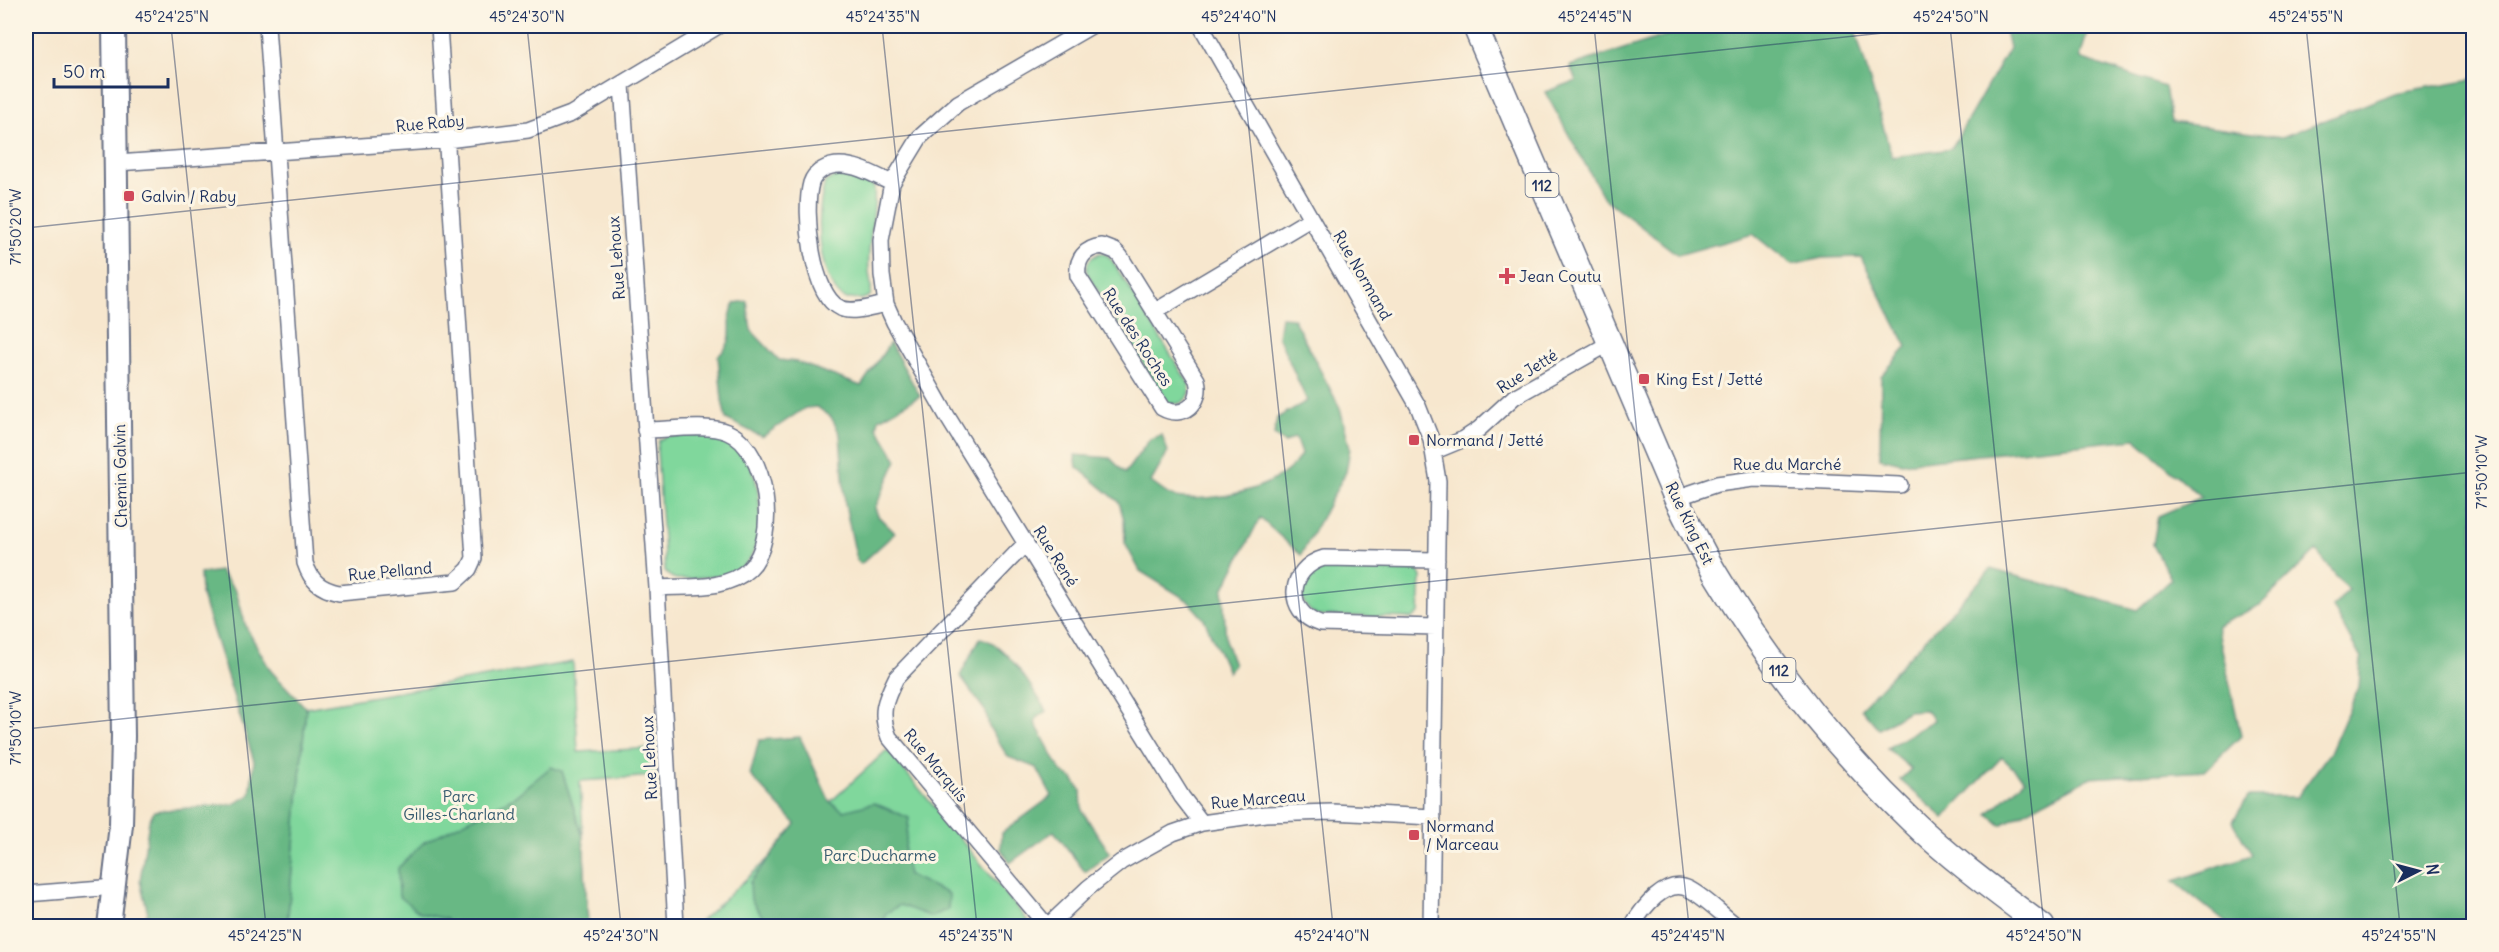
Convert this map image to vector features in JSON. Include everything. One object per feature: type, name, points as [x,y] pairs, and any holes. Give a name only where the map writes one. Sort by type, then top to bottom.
[{"type":"main road","name":"Rue King Est","points":[[1475,26],[1676,498],[1715,573],[1759,643],[1830,735],[1865,775],[1912,822],[2042,927]]},
{"type":"street","name":"Chemin Galvin","points":[[110,927],[121,825],[123,736],[114,26]]},
{"type":"street","name":"Rue Pelland","points":[[267,26],[305,563],[309,575],[317,585],[339,593],[455,582],[469,569],[474,558],[439,26]]},
{"type":"street","name":"Rue Raby","points":[[117,163],[447,140],[528,130],[572,114],[718,26]]},
{"type":"street","name":"Rue René","points":[[1091,26],[958,103],[920,137],[892,183],[881,240],[886,303],[894,322],[947,416],[1182,797],[1202,823]]},
{"type":"street","name":"Rue Normand","points":[[1201,26],[1418,406],[1435,451],[1438,481],[1431,927]]},
{"type":"street","name":"Rue Lehoux","points":[[622,85],[657,588],[676,927]]},
{"type":"street","points":[[886,303],[850,310],[842,309],[831,302],[817,274],[809,208],[811,183],[817,173],[828,167],[855,166],[892,183]]},
{"type":"street","name":"Rue des Roches","points":[[1155,312],[1310,219]]},
{"type":"street","name":"Rue des Roches","points":[[1102,246],[1115,251],[1155,312],[1197,380],[1197,399],[1188,409],[1181,412],[1162,408],[1077,276],[1079,261],[1083,254],[1102,246]]},
{"type":"street","name":"Rue Jetté","points":[[1435,451],[1464,440],[1514,397],[1610,343]]},
{"type":"street","points":[[645,430],[712,429],[727,432],[742,441],[760,472],[766,518],[764,539],[759,556],[749,569],[735,578],[717,584],[657,588]]},
{"type":"street","name":"Rue du Marché","points":[[1676,498],[1717,484],[1754,479],[1900,485]]},
{"type":"street","name":"Rue Marquis","points":[[1026,543],[896,678],[885,699],[883,723],[890,737],[1048,927]]},
{"type":"street","points":[[1436,627],[1320,624],[1303,615],[1295,599],[1295,591],[1296,583],[1304,569],[1316,560],[1324,558],[1437,560]]},
{"type":"street","name":"Rue Marceau","points":[[1048,927],[1088,888],[1121,862],[1173,833],[1202,823],[1265,814],[1332,812],[1433,817]]},
{"type":"street","points":[[1632,927],[1639,915],[1660,894],[1669,888],[1679,886],[1689,889],[1737,927]]},
{"type":"street","points":[[26,894],[115,887]]},
{"type":"green space","points":[[1696,26],[1854,26],[1892,157],[1951,149],[2009,48],[2004,26],[2089,26],[2080,58],[2165,87],[2171,122],[2282,137],[2395,93],[2473,79],[2473,926],[2230,926],[2174,881],[2252,855],[2233,821],[2248,797],[2297,797],[2331,751],[2359,687],[2361,659],[2333,607],[2348,590],[2316,551],[2260,605],[2217,626],[2241,736],[2205,771],[2089,778],[2001,825],[1988,814],[2025,780],[2002,757],[1944,818],[1900,780],[1911,769],[1887,748],[1934,720],[1925,710],[1908,711],[1879,729],[1861,708],[1991,569],[2137,610],[2171,579],[2153,545],[2158,516],[2202,497],[2135,439],[1902,463],[1880,458],[1881,376],[1907,347],[1861,257],[1822,258],[1792,265],[1753,234],[1678,255],[1604,198],[1545,92],[1576,81],[1570,66]]},
{"type":"green space","points":[[837,175],[857,177],[874,187],[875,198],[868,261],[871,290],[870,296],[863,299],[844,299],[835,289],[823,261],[820,227],[822,195],[825,182]]},
{"type":"green space","points":[[1100,253],[1107,255],[1113,262],[1189,384],[1190,393],[1183,401],[1177,404],[1167,402],[1087,273],[1089,260]]},
{"type":"green space","points":[[747,301],[751,330],[779,360],[797,362],[861,386],[890,343],[920,396],[879,419],[877,427],[897,460],[875,508],[878,516],[895,533],[861,564],[857,561],[845,504],[840,434],[831,417],[817,407],[805,408],[762,437],[726,419],[718,356],[728,343],[730,317],[735,303]]},
{"type":"green space","points":[[1281,317],[1293,318],[1340,408],[1350,448],[1346,472],[1301,555],[1260,518],[1223,590],[1226,642],[1234,665],[1228,672],[1204,619],[1187,600],[1140,571],[1125,543],[1124,520],[1119,502],[1077,467],[1075,455],[1110,458],[1125,473],[1150,439],[1162,435],[1168,452],[1151,482],[1174,497],[1226,496],[1263,485],[1279,477],[1301,454],[1295,437],[1285,443],[1274,435],[1277,418],[1307,401],[1278,336]]},
{"type":"green space","points":[[703,435],[732,445],[741,451],[748,461],[754,475],[760,509],[756,543],[751,557],[737,570],[715,576],[675,579],[665,571],[657,450],[659,440],[667,436]]},
{"type":"green space","points":[[1323,566],[1417,569],[1421,577],[1419,613],[1412,618],[1316,615],[1304,603],[1302,589],[1309,575]]},
{"type":"green space","points":[[220,571],[236,591],[246,627],[271,671],[306,708],[287,926],[138,926],[148,913],[140,881],[149,821],[154,811],[234,804],[250,795],[254,761],[201,593],[200,574]]},
{"type":"green space","points":[[980,638],[990,641],[1009,657],[1047,711],[1037,717],[1035,723],[1061,771],[1073,779],[1081,791],[1082,811],[1110,853],[1085,872],[1054,831],[1010,863],[1001,849],[1002,833],[1052,796],[1037,768],[1008,757],[989,727],[986,712],[960,676]]},
{"type":"green space","name":"Parc Gilles-Charland","points":[[573,662],[578,752],[654,748],[656,776],[580,781],[588,926],[287,926],[306,708]]},
{"type":"green space","points":[[800,737],[830,802],[844,811],[874,803],[909,818],[904,855],[908,875],[949,894],[948,909],[932,917],[900,905],[886,913],[880,926],[769,926],[751,900],[750,882],[796,824],[750,775],[759,740]]},
{"type":"green space","name":"Parc Ducharme","points":[[886,751],[1032,926],[695,926]]},
{"type":"green space","points":[[551,767],[562,771],[583,837],[588,926],[449,926],[446,919],[420,913],[399,896],[398,868],[424,842],[514,797]]},
{"type":"place","name":"Galvin / Raby","points":[[129,196]]},
{"type":"place","name":"Jean Coutu","points":[[1507,276]]},
{"type":"place","name":"King Est / Jetté","points":[[1644,379]]},
{"type":"place","name":"Normand / Jetté","points":[[1414,440]]},
{"type":"place","name":"Normand / Marceau","points":[[1414,835]]}]
